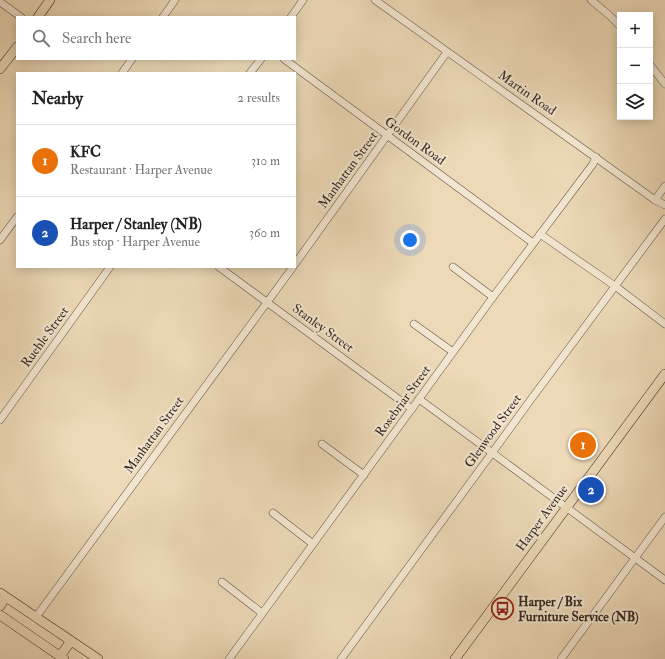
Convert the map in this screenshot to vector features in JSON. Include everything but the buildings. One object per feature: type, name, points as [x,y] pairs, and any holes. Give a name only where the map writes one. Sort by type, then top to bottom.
[{"type":"main road","points":[[39,16],[50,0]]},
{"type":"main road","points":[[0,69],[16,48]]},
{"type":"main road","name":"Harper Avenue","points":[[455,659],[665,374]]},
{"type":"main road","points":[[2,594],[98,659]]},
{"type":"main road","points":[[0,606],[4,600],[2,594]]},
{"type":"main road","points":[[0,615],[62,658],[71,641]]},
{"type":"street","points":[[164,16],[175,0]]},
{"type":"street","points":[[292,16],[303,0]]},
{"type":"street","name":"Martin Road","points":[[375,0],[655,200],[665,205]]},
{"type":"street","points":[[591,0],[617,23]]},
{"type":"street","points":[[0,2],[20,16]]},
{"type":"street","name":"Manhattan Street","points":[[296,263],[448,52]]},
{"type":"street","points":[[123,72],[131,60]]},
{"type":"street","points":[[251,72],[260,60]]},
{"type":"street","name":"Gordon Road","points":[[285,60],[533,243]]},
{"type":"street","points":[[653,69],[665,84]]},
{"type":"street","name":"Rosebriar Street","points":[[229,659],[493,297],[593,164],[596,157]]},
{"type":"street","points":[[655,200],[665,186]]},
{"type":"street","points":[[0,240],[16,218]]},
{"type":"street","name":"Glenwood Street","points":[[341,659],[665,219]]},
{"type":"street","points":[[540,234],[615,286],[665,324]]},
{"type":"street","points":[[453,267],[493,297]]},
{"type":"street","name":"Ruehle Street","points":[[0,420],[109,268]]},
{"type":"street","name":"Stanley Street","points":[[220,268],[412,409]]},
{"type":"street","name":"Manhattan Street","points":[[36,617],[291,268]]},
{"type":"street","points":[[414,324],[453,352]]},
{"type":"street","points":[[419,399],[665,580]]},
{"type":"street","points":[[322,444],[364,475]]},
{"type":"street","points":[[273,513],[313,544]]},
{"type":"street","points":[[561,659],[665,517]]},
{"type":"street","points":[[222,582],[262,613]]},
{"type":"place","name":"KFC","points":[[583,445]]},
{"type":"place","name":"Harper / Stanley (NB)","points":[[591,490]]},
{"type":"place","name":"Harper / Bix Furniture Service (NB)","points":[[503,609]]}]
